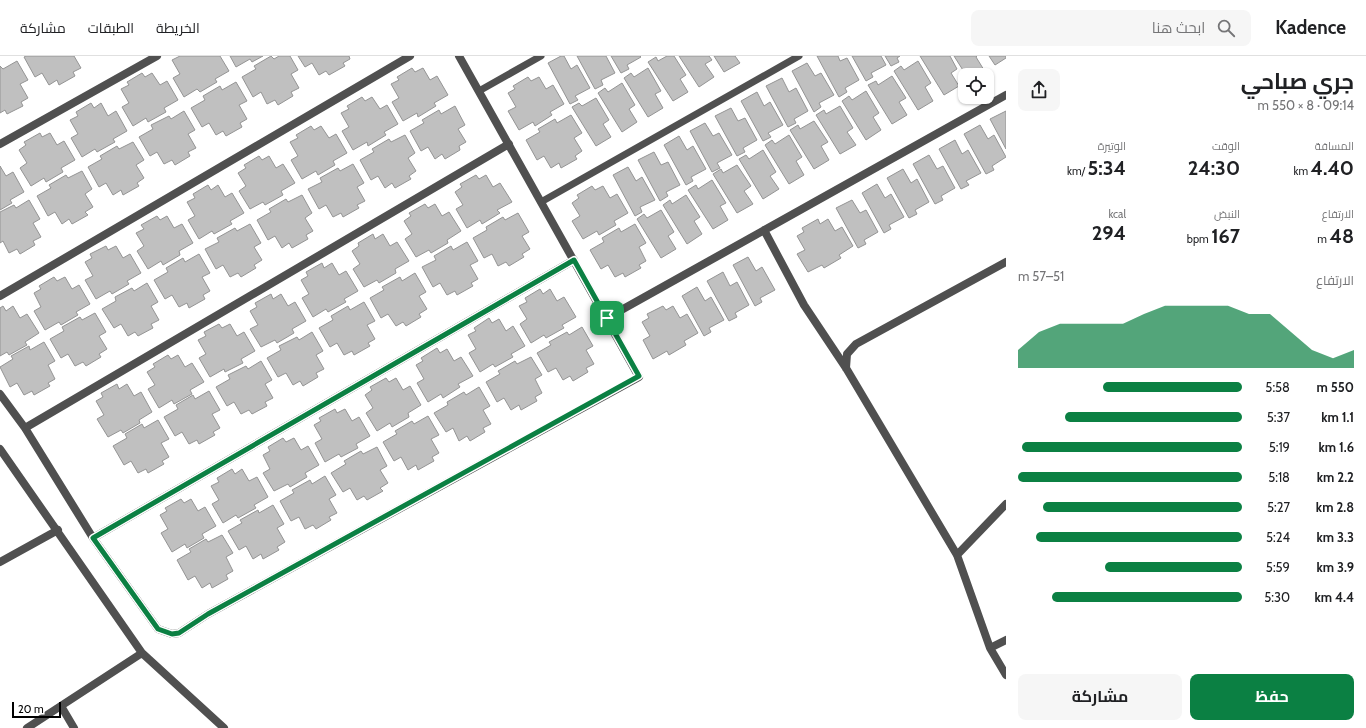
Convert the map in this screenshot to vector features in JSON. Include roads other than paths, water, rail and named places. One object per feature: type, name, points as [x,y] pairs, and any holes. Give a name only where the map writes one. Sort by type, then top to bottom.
[{"type":"street","points":[[0,144],[157,56]]},
{"type":"street","points":[[0,296],[410,56]]},
{"type":"street","points":[[0,394],[25,428],[93,538],[158,629],[172,634],[179,633],[208,614],[639,376],[459,56]]},
{"type":"street","points":[[607,318],[1006,95]]},
{"type":"street","points":[[25,428],[509,144]]},
{"type":"street","points":[[764,230],[804,305],[846,368],[957,554],[990,648],[1006,675]]},
{"type":"street","points":[[93,538],[574,260]]},
{"type":"street","points":[[846,368],[847,354],[856,344],[1006,262]]},
{"type":"street","points":[[0,449],[58,530],[142,653],[224,728]]},
{"type":"street","points":[[957,554],[1006,504]]},
{"type":"street","points":[[0,562],[58,530]]},
{"type":"street","points":[[990,648],[1006,640]]},
{"type":"street","points":[[26,728],[142,653]]},
{"type":"street","points":[[61,706],[74,728]]},
{"type":"lane","points":[[479,91],[541,56]]},
{"type":"lane","points":[[541,202],[799,56]]}]
